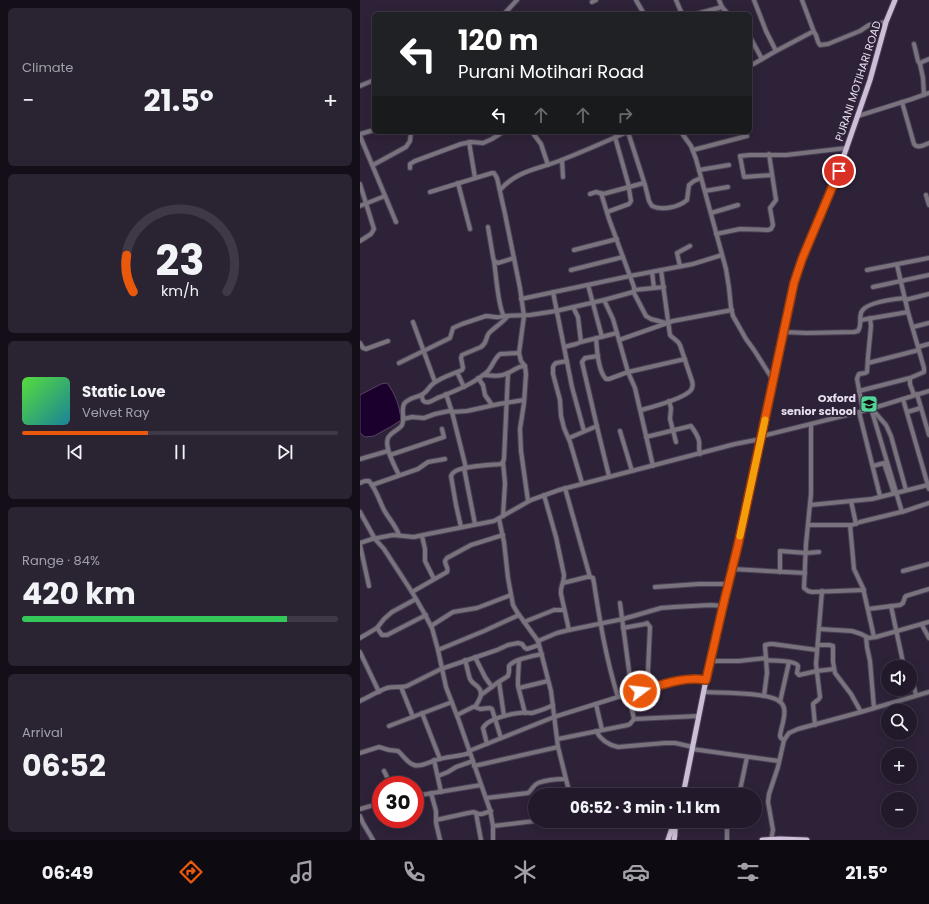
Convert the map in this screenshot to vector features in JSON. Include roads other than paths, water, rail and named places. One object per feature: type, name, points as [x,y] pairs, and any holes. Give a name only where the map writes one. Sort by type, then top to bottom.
[{"type":"main road","name":"PURANI MOTIHARI ROAD","points":[[684,788],[706,680],[729,584],[795,277],[847,148],[870,80],[886,22],[895,0]]},
{"type":"main road","points":[[668,840],[673,828]]},
{"type":"main road","points":[[674,840],[676,828]]},
{"type":"main road","points":[[762,840],[807,840]]},
{"type":"street","points":[[506,12],[517,0]]},
{"type":"street","points":[[636,0],[643,12]]},
{"type":"street","points":[[676,0],[680,12]]},
{"type":"street","points":[[719,0],[726,12]]},
{"type":"street","points":[[754,0],[776,51]]},
{"type":"street","points":[[802,0],[820,45],[828,44],[860,31],[869,24],[886,22]]},
{"type":"street","points":[[705,12],[722,7]]},
{"type":"street","points":[[752,65],[807,34],[814,32]]},
{"type":"street","points":[[752,42],[762,59]]},
{"type":"street","points":[[858,116],[927,94],[914,44]]},
{"type":"street","points":[[920,64],[929,59]]},
{"type":"street","points":[[360,86],[372,81]]},
{"type":"street","points":[[902,102],[915,146],[918,147],[929,143]]},
{"type":"street","points":[[372,131],[360,135],[396,222]]},
{"type":"street","points":[[373,165],[406,146],[410,141],[411,134]]},
{"type":"street","points":[[410,168],[410,164],[415,161],[461,144],[469,142],[483,143],[500,134]]},
{"type":"street","points":[[534,134],[541,144],[548,165]]},
{"type":"street","points":[[500,190],[514,177],[562,160],[624,134]]},
{"type":"street","points":[[629,134],[649,201],[652,206],[668,208],[685,202],[687,200],[689,185],[701,178]]},
{"type":"street","points":[[683,134],[693,150],[696,159],[728,279],[733,316],[773,380]]},
{"type":"street","points":[[693,150],[747,136]]},
{"type":"street","points":[[607,212],[631,203],[629,186],[615,138]]},
{"type":"street","points":[[469,142],[475,178]]},
{"type":"street","points":[[772,175],[744,176],[740,156],[769,154],[786,155],[847,148]]},
{"type":"street","points":[[716,234],[740,229],[764,230],[770,229],[773,225],[770,208],[776,200],[769,154]]},
{"type":"street","points":[[562,160],[564,177]]},
{"type":"street","points":[[699,170],[729,165]]},
{"type":"street","points":[[430,192],[492,173],[494,173],[497,178],[514,258],[524,316],[519,353],[521,361],[525,366],[526,374],[520,429],[521,451],[528,501]]},
{"type":"street","points":[[458,183],[470,229]]},
{"type":"street","points":[[590,194],[596,192],[601,193],[644,183]]},
{"type":"street","points":[[360,184],[374,229],[371,234],[360,241]]},
{"type":"street","points":[[704,191],[728,187]]},
{"type":"street","points":[[601,193],[630,276],[634,293],[646,316],[651,319],[668,322]]},
{"type":"street","points":[[926,194],[929,205]]},
{"type":"street","points":[[360,206],[385,196]]},
{"type":"street","points":[[710,213],[738,205]]},
{"type":"street","points":[[488,227],[498,294],[502,313],[505,316]]},
{"type":"street","points":[[574,250],[617,239]]},
{"type":"street","points":[[680,266],[677,252],[690,246]]},
{"type":"street","points":[[521,299],[680,266],[722,255]]},
{"type":"street","points":[[571,270],[623,257]]},
{"type":"street","points":[[494,261],[498,263],[514,258]]},
{"type":"street","points":[[867,270],[929,258]]},
{"type":"street","points":[[859,391],[910,378],[924,372],[897,265]]},
{"type":"street","points":[[641,410],[685,395],[692,389],[692,381],[679,342],[670,335],[661,270]]},
{"type":"street","points":[[652,272],[654,288]]},
{"type":"street","points":[[873,287],[929,276]]},
{"type":"street","points":[[588,285],[602,336]]},
{"type":"street","points":[[399,363],[450,338],[453,328],[458,325],[486,316],[496,318],[505,316],[524,316],[556,311],[604,300],[633,291],[664,287]]},
{"type":"street","points":[[553,292],[572,387],[584,431]]},
{"type":"street","points":[[783,332],[807,333],[858,331],[860,327],[861,311],[874,303],[929,294]]},
{"type":"street","points":[[604,300],[613,319],[628,372],[634,384],[653,466]]},
{"type":"street","points":[[573,307],[578,317],[581,342]]},
{"type":"street","points":[[619,340],[668,322],[732,310]]},
{"type":"street","points":[[861,320],[908,312]]},
{"type":"street","points":[[399,476],[388,450],[387,440],[388,437],[403,423],[403,408],[405,402],[425,393],[435,382],[462,370],[462,355],[484,345],[489,333],[500,324],[505,316]]},
{"type":"street","points":[[870,318],[871,326],[867,372],[859,374],[858,384],[861,411],[880,496]]},
{"type":"street","points":[[413,322],[435,382]]},
{"type":"street","points":[[912,327],[929,323]]},
{"type":"street","points":[[564,347],[617,333]]},
{"type":"street","points":[[596,338],[598,356],[602,372],[606,379],[628,372],[685,360]]},
{"type":"street","points":[[360,343],[363,348],[366,349],[388,341]]},
{"type":"street","points":[[868,363],[919,349],[929,344]]},
{"type":"street","points":[[422,395],[422,399],[426,403],[464,387],[491,367],[497,356],[500,354],[519,353]]},
{"type":"street","points":[[598,356],[585,358],[582,362],[609,476]]},
{"type":"street","points":[[567,361],[556,364],[553,367],[553,370],[560,400],[561,416],[564,428],[569,438],[582,483]]},
{"type":"street","points":[[483,374],[499,376],[518,367],[525,366]]},
{"type":"street","points":[[457,372],[464,387]]},
{"type":"street","points":[[508,373],[503,462],[505,483],[501,517],[511,595],[513,605],[538,643],[542,654],[553,705],[558,747],[568,788]]},
{"type":"street","points":[[478,378],[483,385],[485,395],[492,405]]},
{"type":"street","points":[[910,378],[910,384],[921,408],[929,435]]},
{"type":"street","points":[[369,586],[360,544],[393,535],[408,537],[422,536],[494,521],[528,501],[565,488],[761,438],[929,391]]},
{"type":"street","points":[[446,394],[452,412],[465,468],[475,524]]},
{"type":"street","points":[[810,505],[866,500],[906,490],[928,487],[903,399]]},
{"type":"street","points":[[403,419],[414,417],[424,418],[442,412],[467,411],[507,402],[524,400]]},
{"type":"street","points":[[669,401],[671,408],[670,419],[676,442]]},
{"type":"street","points":[[871,408],[888,429],[906,490]]},
{"type":"street","points":[[871,408],[902,512]]},
{"type":"street","points":[[907,412],[921,408]]},
{"type":"street","points":[[811,424],[810,505],[804,573],[805,590],[812,592],[864,590]]},
{"type":"street","points":[[569,438],[597,426]]},
{"type":"street","points":[[646,437],[691,426],[699,442],[698,451],[700,454]]},
{"type":"street","points":[[390,455],[444,436],[442,429]]},
{"type":"street","points":[[620,431],[632,471]]},
{"type":"street","points":[[360,459],[388,450]]},
{"type":"street","points":[[372,485],[418,469],[428,462],[445,459]]},
{"type":"street","points":[[461,527],[451,476],[452,473],[465,468],[501,464],[503,462]]},
{"type":"street","points":[[873,466],[884,463],[896,493]]},
{"type":"street","points":[[360,483],[368,481],[372,485],[386,512],[397,528],[399,535]]},
{"type":"street","points":[[565,488],[590,577],[594,583],[600,624],[610,673],[618,697]]},
{"type":"street","points":[[544,495],[556,537],[564,575],[563,583],[560,589],[569,630]]},
{"type":"street","points":[[851,501],[856,524]]},
{"type":"street","points":[[808,525],[856,524],[929,503]]},
{"type":"street","points":[[360,512],[375,539],[384,549],[426,615],[438,650],[446,687],[491,811],[493,826],[492,840]]},
{"type":"street","points":[[850,525],[854,569],[864,590],[874,637]]},
{"type":"street","points":[[412,592],[447,572],[448,569],[445,561],[447,558],[472,545],[503,534]]},
{"type":"street","points":[[422,536],[425,549],[425,561],[434,579]]},
{"type":"street","points":[[780,572],[780,551],[806,553],[818,552]]},
{"type":"street","points":[[903,571],[929,564]]},
{"type":"street","points":[[732,569],[804,573]]},
{"type":"street","points":[[563,583],[590,577]]},
{"type":"street","points":[[655,587],[693,584],[729,584]]},
{"type":"street","points":[[868,610],[902,604],[906,596],[929,589]]},
{"type":"street","points":[[816,725],[813,704],[820,697],[817,671],[822,592]]},
{"type":"street","points":[[430,626],[450,613],[477,608],[511,595]]},
{"type":"street","points":[[360,638],[377,628],[384,618],[392,612],[416,599]]},
{"type":"street","points":[[620,603],[634,719]]},
{"type":"street","points":[[360,700],[393,687],[407,686],[441,669],[514,643],[520,643],[527,649],[557,633],[623,620],[661,608],[711,605],[723,606]]},
{"type":"street","points":[[891,606],[903,660]]},
{"type":"street","points":[[524,622],[554,610],[564,610]]},
{"type":"street","points":[[377,628],[384,636],[426,615]]},
{"type":"street","points":[[438,650],[519,615]]},
{"type":"street","points":[[819,629],[852,631],[869,638],[929,622]]},
{"type":"street","points":[[623,628],[645,624],[648,624],[650,627],[648,670],[649,689]]},
{"type":"street","points":[[922,625],[929,638]]},
{"type":"street","points":[[866,637],[870,661],[874,708]]},
{"type":"street","points":[[764,696],[767,673],[765,645],[770,644],[818,648],[829,645],[833,646],[834,669],[861,712]]},
{"type":"street","points":[[360,652],[379,692]]},
{"type":"street","points":[[457,715],[475,707],[481,695],[509,674],[510,665],[513,662],[542,654]]},
{"type":"street","points":[[475,657],[492,687]]},
{"type":"street","points":[[711,661],[766,659],[789,662],[797,665],[797,673],[799,675],[834,669]]},
{"type":"street","points":[[465,660],[470,679],[480,689],[481,695]]},
{"type":"street","points":[[519,660],[518,680],[525,713]]},
{"type":"street","points":[[780,702],[789,662]]},
{"type":"street","points":[[360,753],[379,747],[392,751],[398,751],[406,761],[413,765],[423,765],[434,760],[458,756],[470,752],[554,717],[618,697],[687,679],[706,680]]},
{"type":"street","points":[[519,688],[548,681]]},
{"type":"street","points":[[499,682],[504,716]]},
{"type":"street","points":[[401,687],[413,717]]},
{"type":"street","points":[[704,692],[764,696],[780,702],[784,709],[784,719],[780,736],[784,740]]},
{"type":"street","points":[[917,695],[929,692]]},
{"type":"street","points":[[771,840],[773,830],[768,798],[780,761],[784,740],[789,733],[913,696]]},
{"type":"street","points":[[389,726],[452,702]]},
{"type":"street","points":[[596,704],[602,730]]},
{"type":"street","points":[[487,744],[483,728],[495,718],[517,713],[535,712],[553,705]]},
{"type":"street","points":[[475,707],[480,710],[492,709],[501,738]]},
{"type":"street","points":[[422,713],[440,759]]},
{"type":"street","points":[[558,739],[628,725],[634,719],[699,716]]},
{"type":"street","points":[[596,731],[604,741],[618,747],[675,743],[693,748],[780,761]]},
{"type":"street","points":[[474,766],[558,747]]},
{"type":"street","points":[[741,788],[748,756]]},
{"type":"street","points":[[434,760],[441,792]]},
{"type":"street","points":[[438,776],[473,760]]},
{"type":"street","points":[[384,770],[387,776]]},
{"type":"street","points":[[486,798],[528,793],[535,785],[539,783],[565,779]]},
{"type":"street","points":[[424,794],[481,785]]},
{"type":"street","points":[[431,793],[436,811],[436,820],[440,840]]},
{"type":"street","points":[[360,809],[372,806]]},
{"type":"street","points":[[436,820],[474,812],[482,814],[491,811]]},
{"type":"street","points":[[476,813],[481,840]]},
{"type":"street","points":[[360,816],[373,840]]},
{"type":"street","points":[[493,826],[528,822]]},
{"type":"street","points":[[727,828],[727,840]]},
{"type":"place","name":"Oxford senior school","points":[[869,404]]}]
